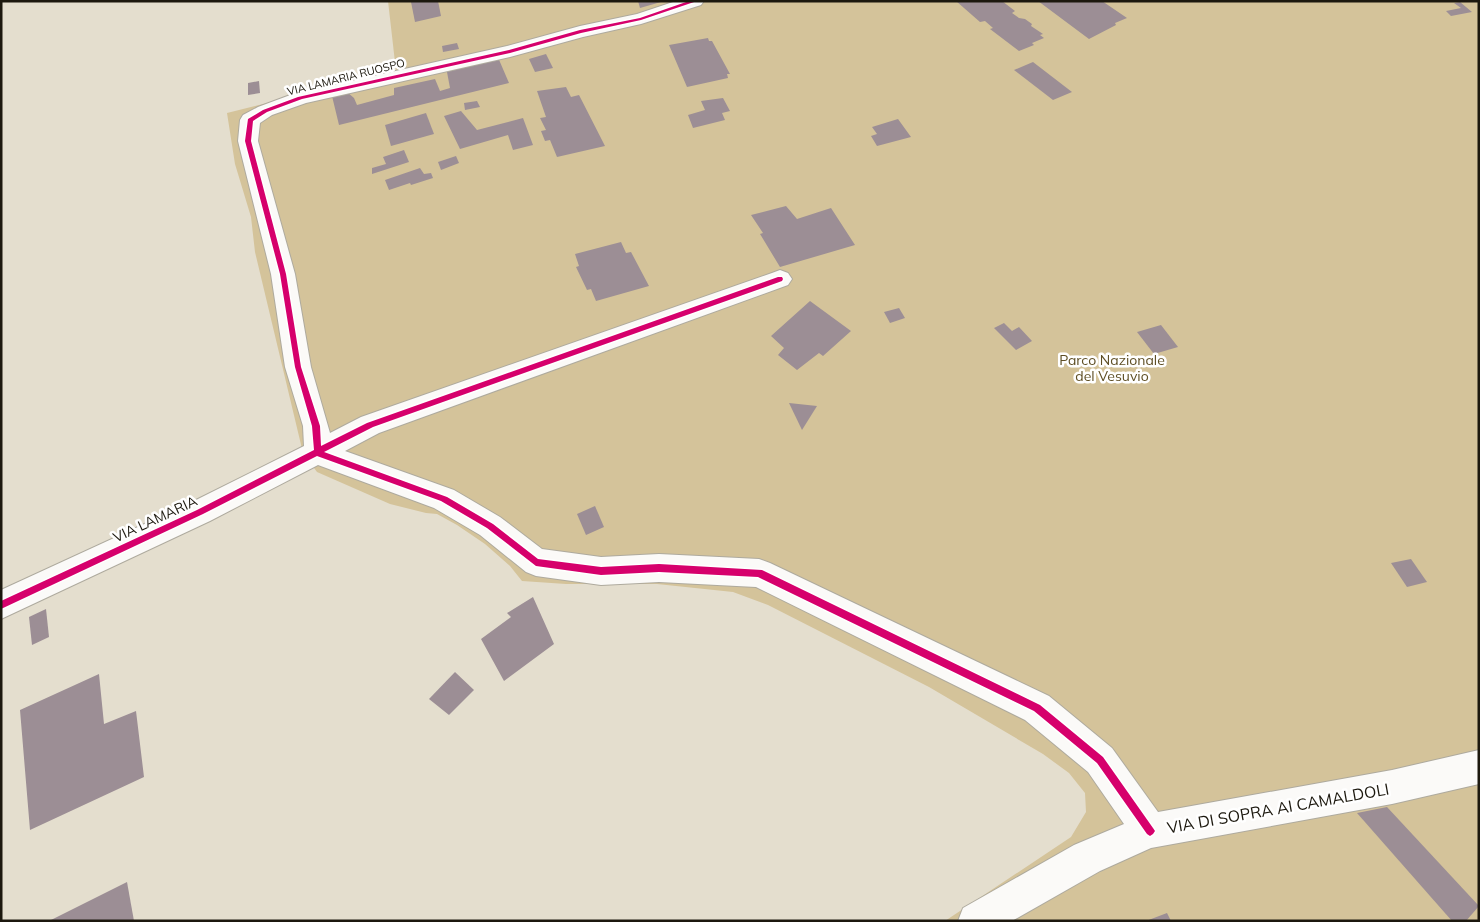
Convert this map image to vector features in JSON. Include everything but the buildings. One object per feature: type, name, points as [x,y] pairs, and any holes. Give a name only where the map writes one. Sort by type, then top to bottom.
[{"type":"street","name":"VIA LAMARIA RUOSPO","points":[[318,454],[316,426],[298,367],[283,274],[248,141],[250,120],[265,111],[300,98],[642,19],[695,1]]},
{"type":"street","name":"VIA LAMARIA","points":[[1,605],[200,512],[318,454],[370,426],[780,279]]},
{"type":"street","points":[[318,454],[444,499],[490,526],[536,562],[601,571],[659,568],[759,573],[1037,708],[1100,760],[1150,831]]},
{"type":"street","name":"VIA DI SOPRA AI CAMALDOLI","points":[[976,921],[1087,858],[1150,831],[1392,787],[1479,767]]},
{"type":"green space","name":"Parco Nazionale del Vesuvio","points":[[388,1],[1479,1],[1479,921],[945,921],[1071,837],[1086,812],[1085,793],[1069,773],[1043,754],[929,687],[768,605],[733,592],[657,584],[566,584],[522,581],[510,566],[485,544],[437,514],[390,504],[317,472],[303,453],[255,252],[251,217],[235,164],[227,113],[396,71]]},
{"type":"cycle path","points":[[318,453],[316,426],[298,367],[283,274],[248,141],[250,120],[265,111],[300,98],[510,51],[580,32],[641,19],[695,1]]},
{"type":"cycle path","points":[[1,605],[200,512],[370,425],[780,279]]},
{"type":"cycle path","points":[[318,453],[444,499],[490,526],[536,562],[601,571],[659,568],[759,573],[1037,708],[1100,760],[1150,831]]}]
